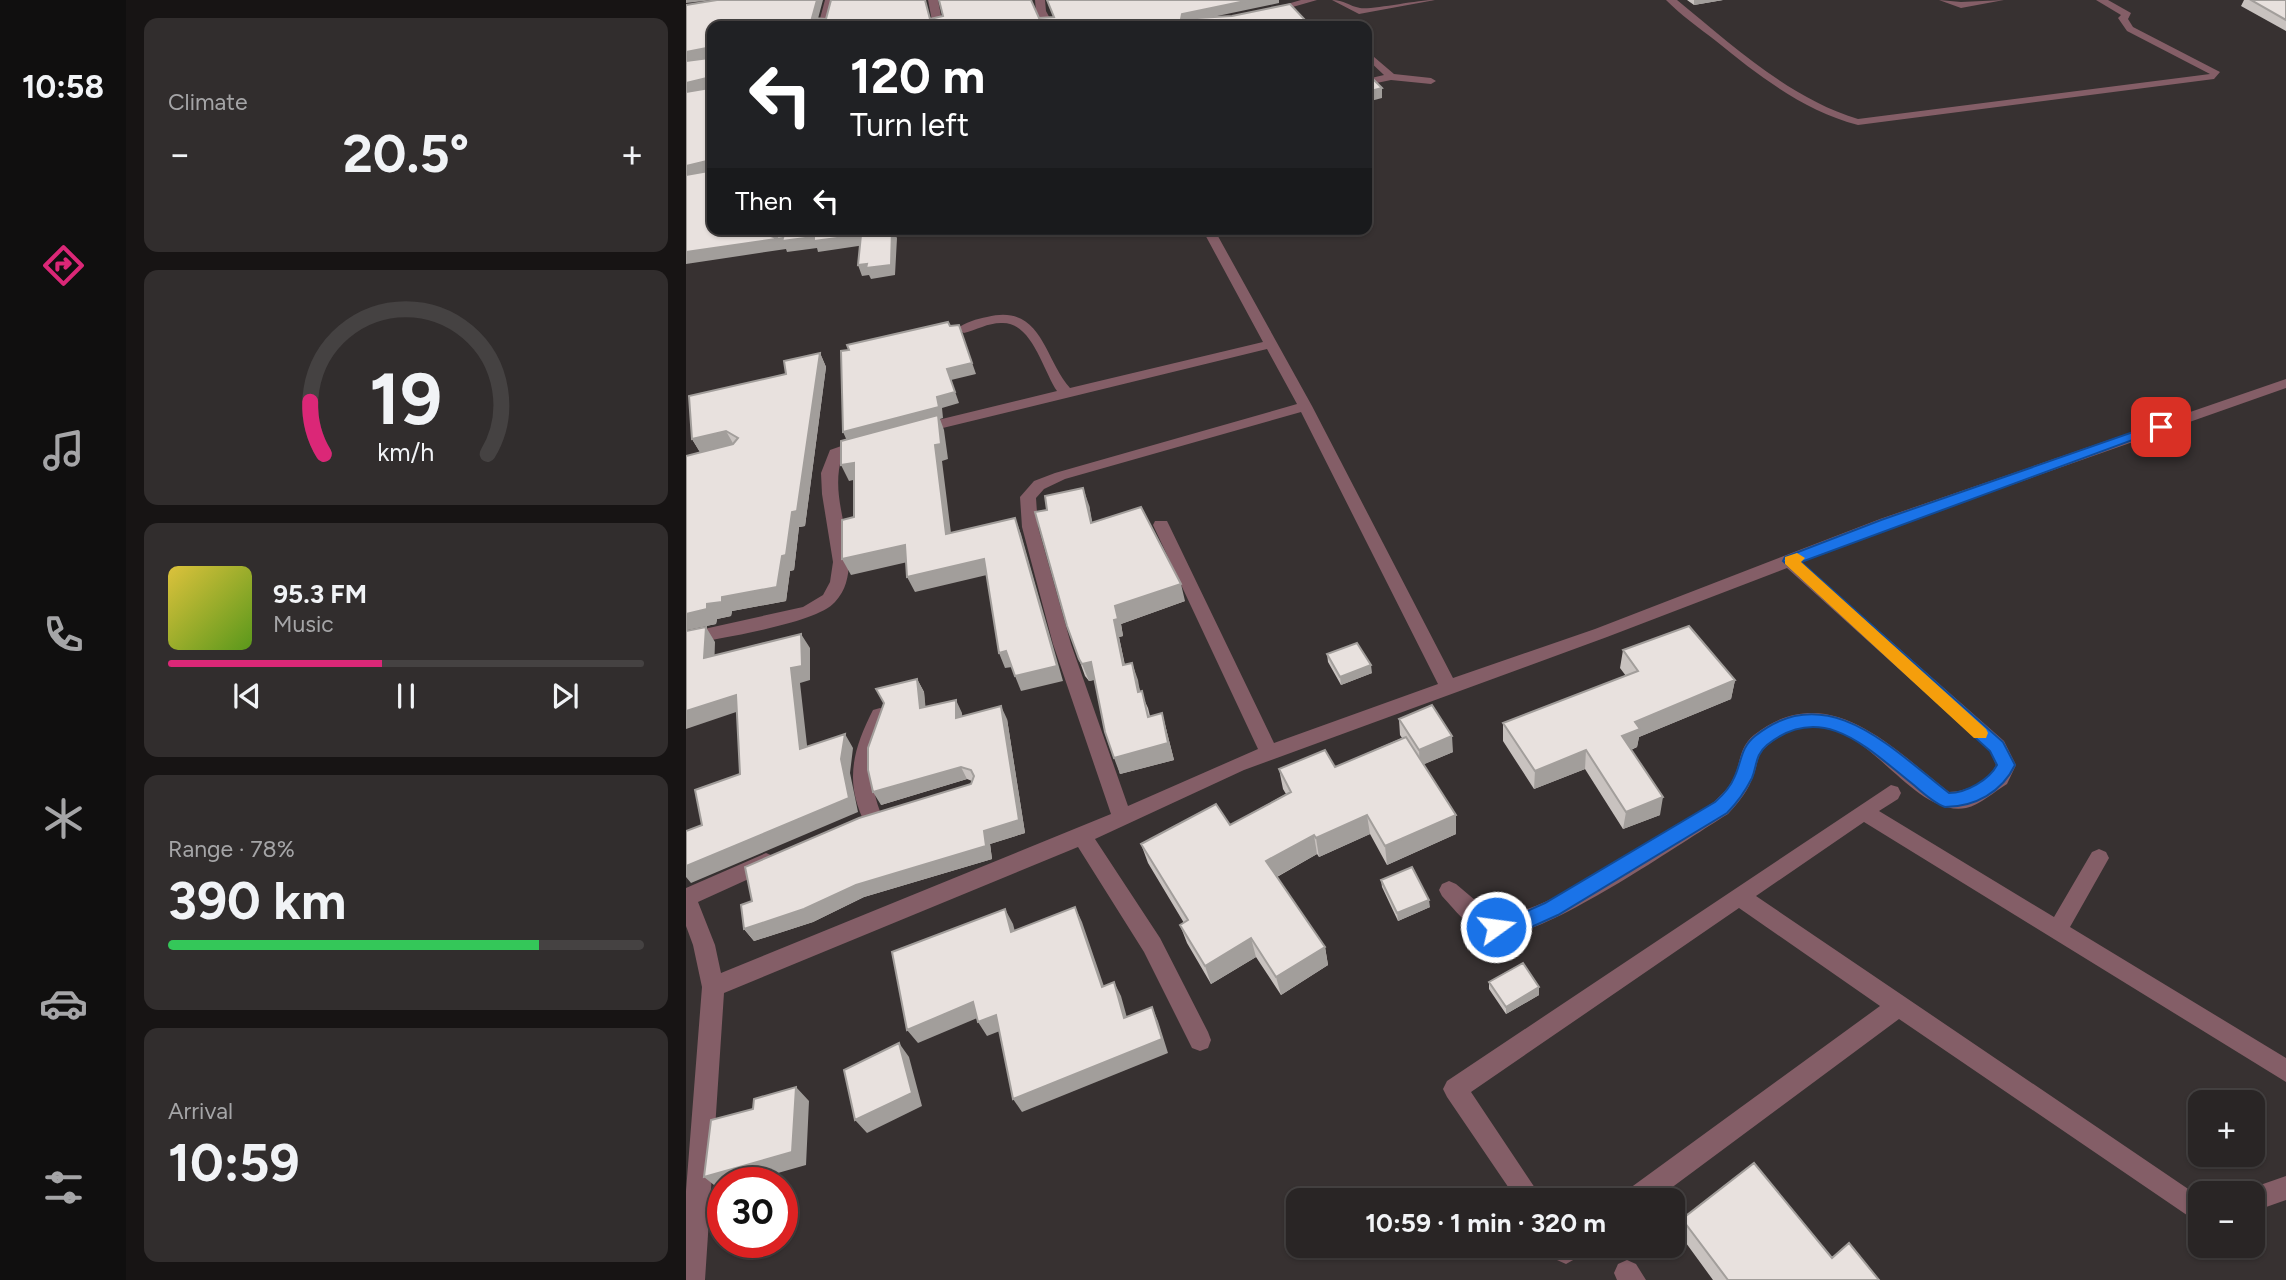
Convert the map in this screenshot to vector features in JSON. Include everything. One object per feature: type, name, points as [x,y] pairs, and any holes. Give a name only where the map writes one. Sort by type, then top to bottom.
[{"type":"street","points":[[824,21],[830,0]]},
{"type":"street","points":[[933,0],[937,21]]},
{"type":"street","points":[[1261,13],[1312,0]]},
{"type":"street","points":[[1340,0],[1359,11],[1430,0]]},
{"type":"street","points":[[1671,0],[1754,67],[1829,114],[1858,122],[2214,76],[2216,72],[2202,63],[2130,29],[2123,18],[2128,15],[2101,0]]},
{"type":"street","points":[[1944,0],[1961,5],[1999,0]]},
{"type":"street","points":[[1047,21],[1041,2],[1053,2]]},
{"type":"street","points":[[1357,21],[1359,11]]},
{"type":"street","points":[[1372,59],[1391,77]]},
{"type":"street","points":[[1372,81],[1391,77],[1431,82]]},
{"type":"street","points":[[1211,235],[1305,406],[1448,686]]},
{"type":"street","points":[[964,329],[990,318],[1004,316],[1014,319],[1045,354],[1054,378],[1067,393]]},
{"type":"street","points":[[686,639],[808,612],[826,605],[840,588],[836,520],[829,482],[831,461],[835,453],[891,436],[1272,344]]},
{"type":"street","points":[[713,987],[1082,836],[1269,753],[1448,686],[1601,633],[1886,523],[2286,383]]},
{"type":"street","points":[[1122,818],[1062,645],[1030,527],[1028,497],[1039,485],[1060,476],[1305,406]]},
{"type":"street","points":[[1161,525],[1269,753]]},
{"type":"street","points":[[1449,890],[1482,920],[1496,927],[1516,926],[1552,909],[1721,808],[1735,794],[1745,775],[1748,756],[1760,741],[1797,720],[1816,718],[1859,733],[1945,800],[1965,800],[2000,778],[2006,765],[1997,746],[1790,561]]},
{"type":"street","points":[[880,715],[861,753],[865,820],[897,808]]},
{"type":"street","points":[[1523,1188],[1455,1089],[1891,793]]},
{"type":"street","points":[[1864,812],[2286,1071]]},
{"type":"street","points":[[1082,836],[1152,945],[1200,1040]]},
{"type":"street","points":[[692,1280],[713,987],[704,945],[686,898],[782,855]]},
{"type":"street","points":[[2057,931],[2099,858]]},
{"type":"street","points":[[1740,897],[2188,1204]]},
{"type":"street","points":[[1650,1188],[1898,1006]]},
{"type":"street","points":[[2265,1195],[2286,1188]]},
{"type":"building","points":[[717,0],[817,0],[812,18],[826,19],[831,0],[925,0],[930,19],[943,16],[939,0],[1031,0],[1039,18],[1054,17],[1047,0],[1250,0],[1182,14],[1181,19],[1232,16],[1290,4],[1306,21],[707,21],[707,48],[686,52],[686,5]]},
{"type":"building","points":[[2251,0],[2286,0],[2286,20]]},
{"type":"building","points":[[707,58],[707,78],[686,83],[686,61]]},
{"type":"building","points":[[1372,78],[1382,88],[1372,91]]},
{"type":"building","points":[[707,88],[707,161],[686,166],[686,92]]},
{"type":"building","points":[[707,171],[707,235],[767,235],[777,238],[778,235],[861,235],[814,241],[814,237],[782,241],[783,238],[686,252],[686,175]]},
{"type":"building","points":[[861,235],[892,235],[891,265],[866,268],[867,264],[858,265]]},
{"type":"building","points":[[948,322],[950,326],[959,325],[972,363],[947,369],[955,392],[937,397],[939,407],[843,432],[841,351],[849,350],[847,345]]},
{"type":"building","points":[[820,353],[797,511],[792,512],[786,555],[782,556],[777,587],[722,597],[722,602],[707,604],[707,609],[686,614],[686,456],[733,444],[738,438],[726,431],[692,439],[689,396],[786,374],[784,361]]},
{"type":"building","points":[[938,415],[941,444],[935,445],[946,534],[1015,518],[1057,666],[1015,676],[1006,651],[999,653],[984,559],[907,577],[905,545],[842,559],[842,520],[854,517],[854,463],[841,465],[841,441]]},
{"type":"building","points":[[1083,488],[1091,523],[1141,507],[1181,584],[1115,606],[1118,619],[1114,620],[1123,665],[1132,663],[1138,692],[1142,691],[1148,717],[1162,713],[1168,743],[1114,758],[1105,732],[1091,662],[1082,664],[1079,659],[1035,512],[1047,510],[1045,496]]},
{"type":"building","points":[[1689,626],[1735,680],[1635,722],[1640,729],[1622,736],[1663,797],[1626,812],[1586,750],[1535,771],[1503,723],[1638,671],[1623,650]]},
{"type":"building","points":[[706,627],[704,658],[801,634],[802,666],[791,668],[800,749],[845,734],[841,759],[849,798],[686,866],[686,831],[702,825],[695,790],[740,774],[736,695],[686,711],[686,631]]},
{"type":"building","points":[[1357,643],[1371,665],[1340,677],[1327,654]]},
{"type":"building","points":[[917,679],[920,708],[956,700],[956,718],[1001,706],[1019,820],[984,831],[986,846],[856,885],[804,909],[744,929],[741,905],[752,901],[745,867],[859,818],[971,784],[974,776],[971,770],[961,767],[873,792],[868,770],[868,748],[884,703],[876,689]]},
{"type":"building","points":[[1432,705],[1452,736],[1419,750],[1399,719]]},
{"type":"building","points":[[1406,737],[1456,815],[1385,846],[1367,815],[1316,838],[1314,835],[1266,861],[1325,947],[1276,977],[1251,938],[1205,966],[1180,925],[1188,920],[1141,844],[1216,804],[1230,825],[1291,792],[1279,769],[1325,750],[1335,767]]},
{"type":"building","points":[[1412,867],[1429,900],[1397,913],[1381,880]]},
{"type":"building","points":[[1075,907],[1102,987],[1114,982],[1124,1018],[1152,1007],[1162,1039],[1013,1099],[996,1015],[978,1022],[973,1002],[907,1030],[892,952],[1005,909],[1011,932]]},
{"type":"building","points":[[1523,963],[1539,987],[1506,1007],[1489,982]]},
{"type":"building","points":[[899,1043],[912,1093],[855,1120],[844,1070]]},
{"type":"building","points":[[796,1087],[792,1152],[739,1167],[707,1167],[707,1176],[704,1177],[711,1120],[753,1109],[754,1099]]},
{"type":"building","points":[[1754,1163],[1832,1258],[1849,1243],[1879,1280],[1728,1280],[1685,1223],[1685,1217]]},
{"type":"slow traffic","points":[[1797,558],[1790,561],[1980,733]]},
{"type":"route","points":[[1496,927],[1516,926],[1552,909],[1721,808],[1735,794],[1745,775],[1748,756],[1760,741],[1797,720],[1816,718],[1840,724],[1859,733],[1945,800],[1965,800],[2000,778],[2006,765],[1997,746],[1790,561],[1886,523],[2161,427]]}]
